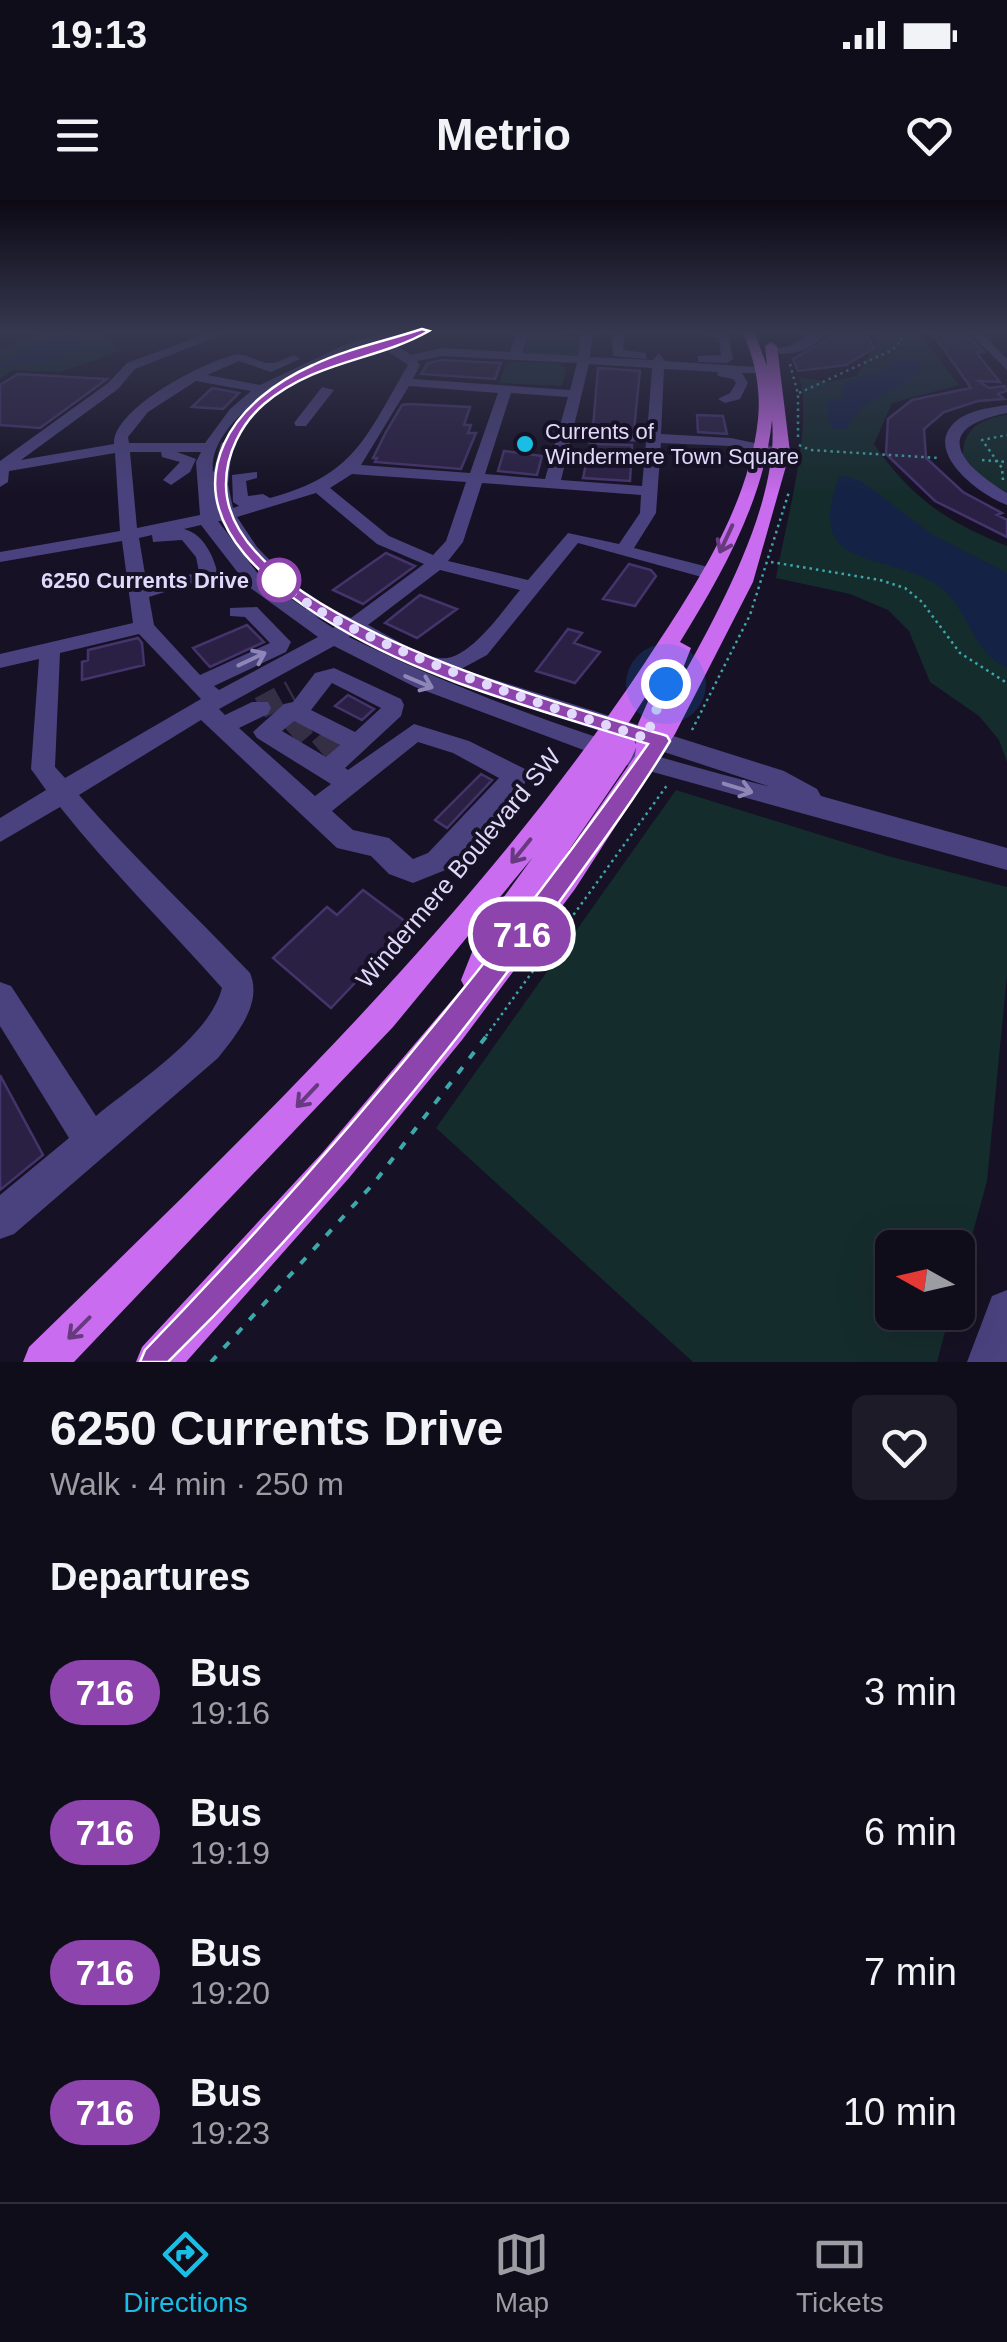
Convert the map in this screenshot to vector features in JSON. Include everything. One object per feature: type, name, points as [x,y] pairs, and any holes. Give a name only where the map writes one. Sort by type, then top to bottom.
[{"type":"main road","name":"Windermere Boulevard SW","points":[[44,1362],[235,1172],[632,744],[686,615],[740,506],[780,447],[763,385]]},
{"type":"main road","name":"Windermere Boulevard SW","points":[[157,1362],[278,1234],[467,1008],[632,744],[741,595],[780,447],[785,396],[782,385]]},
{"type":"main road","points":[[632,744],[688,630],[686,615]]},
{"type":"street","points":[[1,472],[113,385]]},
{"type":"street","points":[[178,385],[125,430],[120,448],[130,538],[144,627],[206,697],[224,726]]},
{"type":"street","points":[[243,385],[269,390]]},
{"type":"street","points":[[279,385],[224,424],[201,473],[238,565],[266,591],[446,694],[632,744]]},
{"type":"street","points":[[350,468],[402,385]]},
{"type":"street","points":[[451,385],[575,394]]},
{"type":"street","points":[[552,482],[577,385]]},
{"type":"street","points":[[623,551],[648,513],[657,385]]},
{"type":"street","points":[[725,398],[735,396],[741,385]]},
{"type":"street","points":[[206,697],[341,633],[439,564],[454,542],[506,389]]},
{"type":"street","points":[[216,514],[220,466],[226,446],[269,390]]},
{"type":"street","points":[[300,423],[327,390]]},
{"type":"street","points":[[1007,408],[981,414],[958,426],[950,436],[955,459],[969,475],[1007,500]]},
{"type":"street","points":[[565,434],[664,444],[780,447]]},
{"type":"street","points":[[1,472],[120,448],[210,447]]},
{"type":"street","points":[[130,487],[127,465],[145,455],[188,458],[184,469],[170,480]]},
{"type":"street","points":[[251,475],[238,478],[241,502],[298,491],[350,468],[650,491]]},
{"type":"street","points":[[130,538],[313,484]]},
{"type":"street","points":[[313,484],[383,540],[439,564],[532,587]]},
{"type":"street","points":[[0,557],[181,533],[206,556],[209,574],[140,594]]},
{"type":"street","points":[[435,666],[460,662],[480,650],[574,537],[709,573]]},
{"type":"street","points":[[0,831],[62,794],[279,647],[281,642],[250,611],[238,612]]},
{"type":"street","points":[[0,661],[144,627]]},
{"type":"street","points":[[341,633],[768,797],[830,808],[1007,859]]},
{"type":"street","points":[[0,1220],[206,1046],[232,1014],[239,984],[160,897],[128,872],[43,768],[50,649]]},
{"type":"street","points":[[480,650],[476,669],[482,685]]},
{"type":"street","points":[[224,726],[306,737],[394,710],[393,705],[334,675],[322,678],[306,737],[316,810],[346,840],[431,856],[450,848],[516,776],[461,747],[414,732],[306,737],[224,726]]},
{"type":"street","points":[[306,737],[316,810]]},
{"type":"street","points":[[0,997],[92,1142]]},
{"type":"street","points":[[988,1362],[1007,1310]]},
{"type":"path","points":[[798,394],[811,385]]},
{"type":"path","points":[[1007,435],[982,440],[998,461],[1007,482]]},
{"type":"path","points":[[986,439],[991,442]]},
{"type":"path","points":[[780,447],[1007,462]]},
{"type":"path","points":[[804,454],[810,450]]},
{"type":"path","points":[[771,562],[880,580],[904,588],[922,602],[960,653],[1007,683]]},
{"type":"path","points":[[210,1362],[374,1183],[517,994],[670,781]]},
{"type":"green space","points":[[801,385],[958,385],[892,403],[874,444],[902,479],[932,506],[966,528],[1007,546],[1007,762],[999,740],[979,716],[930,682],[909,631],[888,610],[850,594],[776,578],[801,448]]},
{"type":"green space","points":[[1007,415],[1007,493],[983,478],[963,456],[966,439],[975,426]]},
{"type":"green space","points":[[676,790],[888,856],[1007,887],[1007,975],[987,1181],[974,1230],[875,1230],[875,1330],[945,1330],[937,1362],[693,1362],[436,1128]]},
{"type":"water","points":[[844,385],[902,385],[865,406],[846,429],[832,429],[828,401],[842,397]]},
{"type":"water","points":[[840,475],[861,481],[933,535],[1007,573],[1007,668],[986,652],[944,590],[924,577],[858,556],[842,546],[832,531],[831,508]]},
{"type":"building","points":[[0,385],[98,385],[40,428],[0,425]]},
{"type":"building","points":[[597,385],[639,385],[634,430],[593,427]]},
{"type":"building","points":[[969,385],[1005,386],[1006,391],[998,394],[1004,399],[978,401],[944,412],[924,429],[926,458],[963,492],[1002,513],[997,515],[1007,520],[1007,537],[935,501],[886,454],[888,419],[912,400],[971,388]]},
{"type":"building","points":[[212,388],[239,393],[223,409],[192,407]]},
{"type":"building","points":[[402,405],[470,407],[464,425],[471,425],[468,433],[476,433],[461,469],[375,462],[377,458],[373,458]]},
{"type":"building","points":[[697,415],[723,416],[727,434],[698,432]]},
{"type":"building","points":[[590,444],[632,445],[630,481],[583,478]]},
{"type":"building","points":[[504,451],[542,456],[537,475],[498,471]]},
{"type":"building","points":[[386,553],[415,566],[363,604],[333,590]]},
{"type":"building","points":[[629,564],[651,570],[656,576],[635,606],[603,599]]},
{"type":"building","points":[[420,595],[457,609],[417,638],[385,623]]},
{"type":"building","points":[[247,625],[264,642],[210,667],[193,648]]},
{"type":"building","points":[[568,629],[582,633],[574,643],[600,652],[575,683],[536,671]]},
{"type":"building","points":[[138,638],[144,665],[82,680],[82,662],[88,660],[88,650]]},
{"type":"building","points":[[348,695],[374,709],[362,720],[335,706]]},
{"type":"building","points":[[481,774],[492,780],[447,828],[435,820]]},
{"type":"building","points":[[363,890],[410,925],[331,1008],[273,958],[327,907],[337,915]]},
{"type":"building","points":[[0,1075],[43,1155],[0,1190]]},
{"type":"tunnel","points":[[260,708],[291,691]]},
{"type":"tunnel","points":[[292,736],[306,724]]},
{"type":"tunnel","points":[[319,750],[333,738]]},
{"type":"bus line","name":"716","points":[[157,1362],[278,1234],[467,1008],[589,845],[660,741],[461,678],[349,627],[285,586],[260,563],[227,519],[219,498],[220,466],[237,428],[283,385]]},
{"type":"place","name":"Currents of Windermere Town Square","points":[[525,444]]},
{"type":"place","name":"6250 Currents Drive","points":[[279,580]]},
{"type":"route","points":[[279,580],[349,627],[461,678],[646,738],[666,684]]}]
